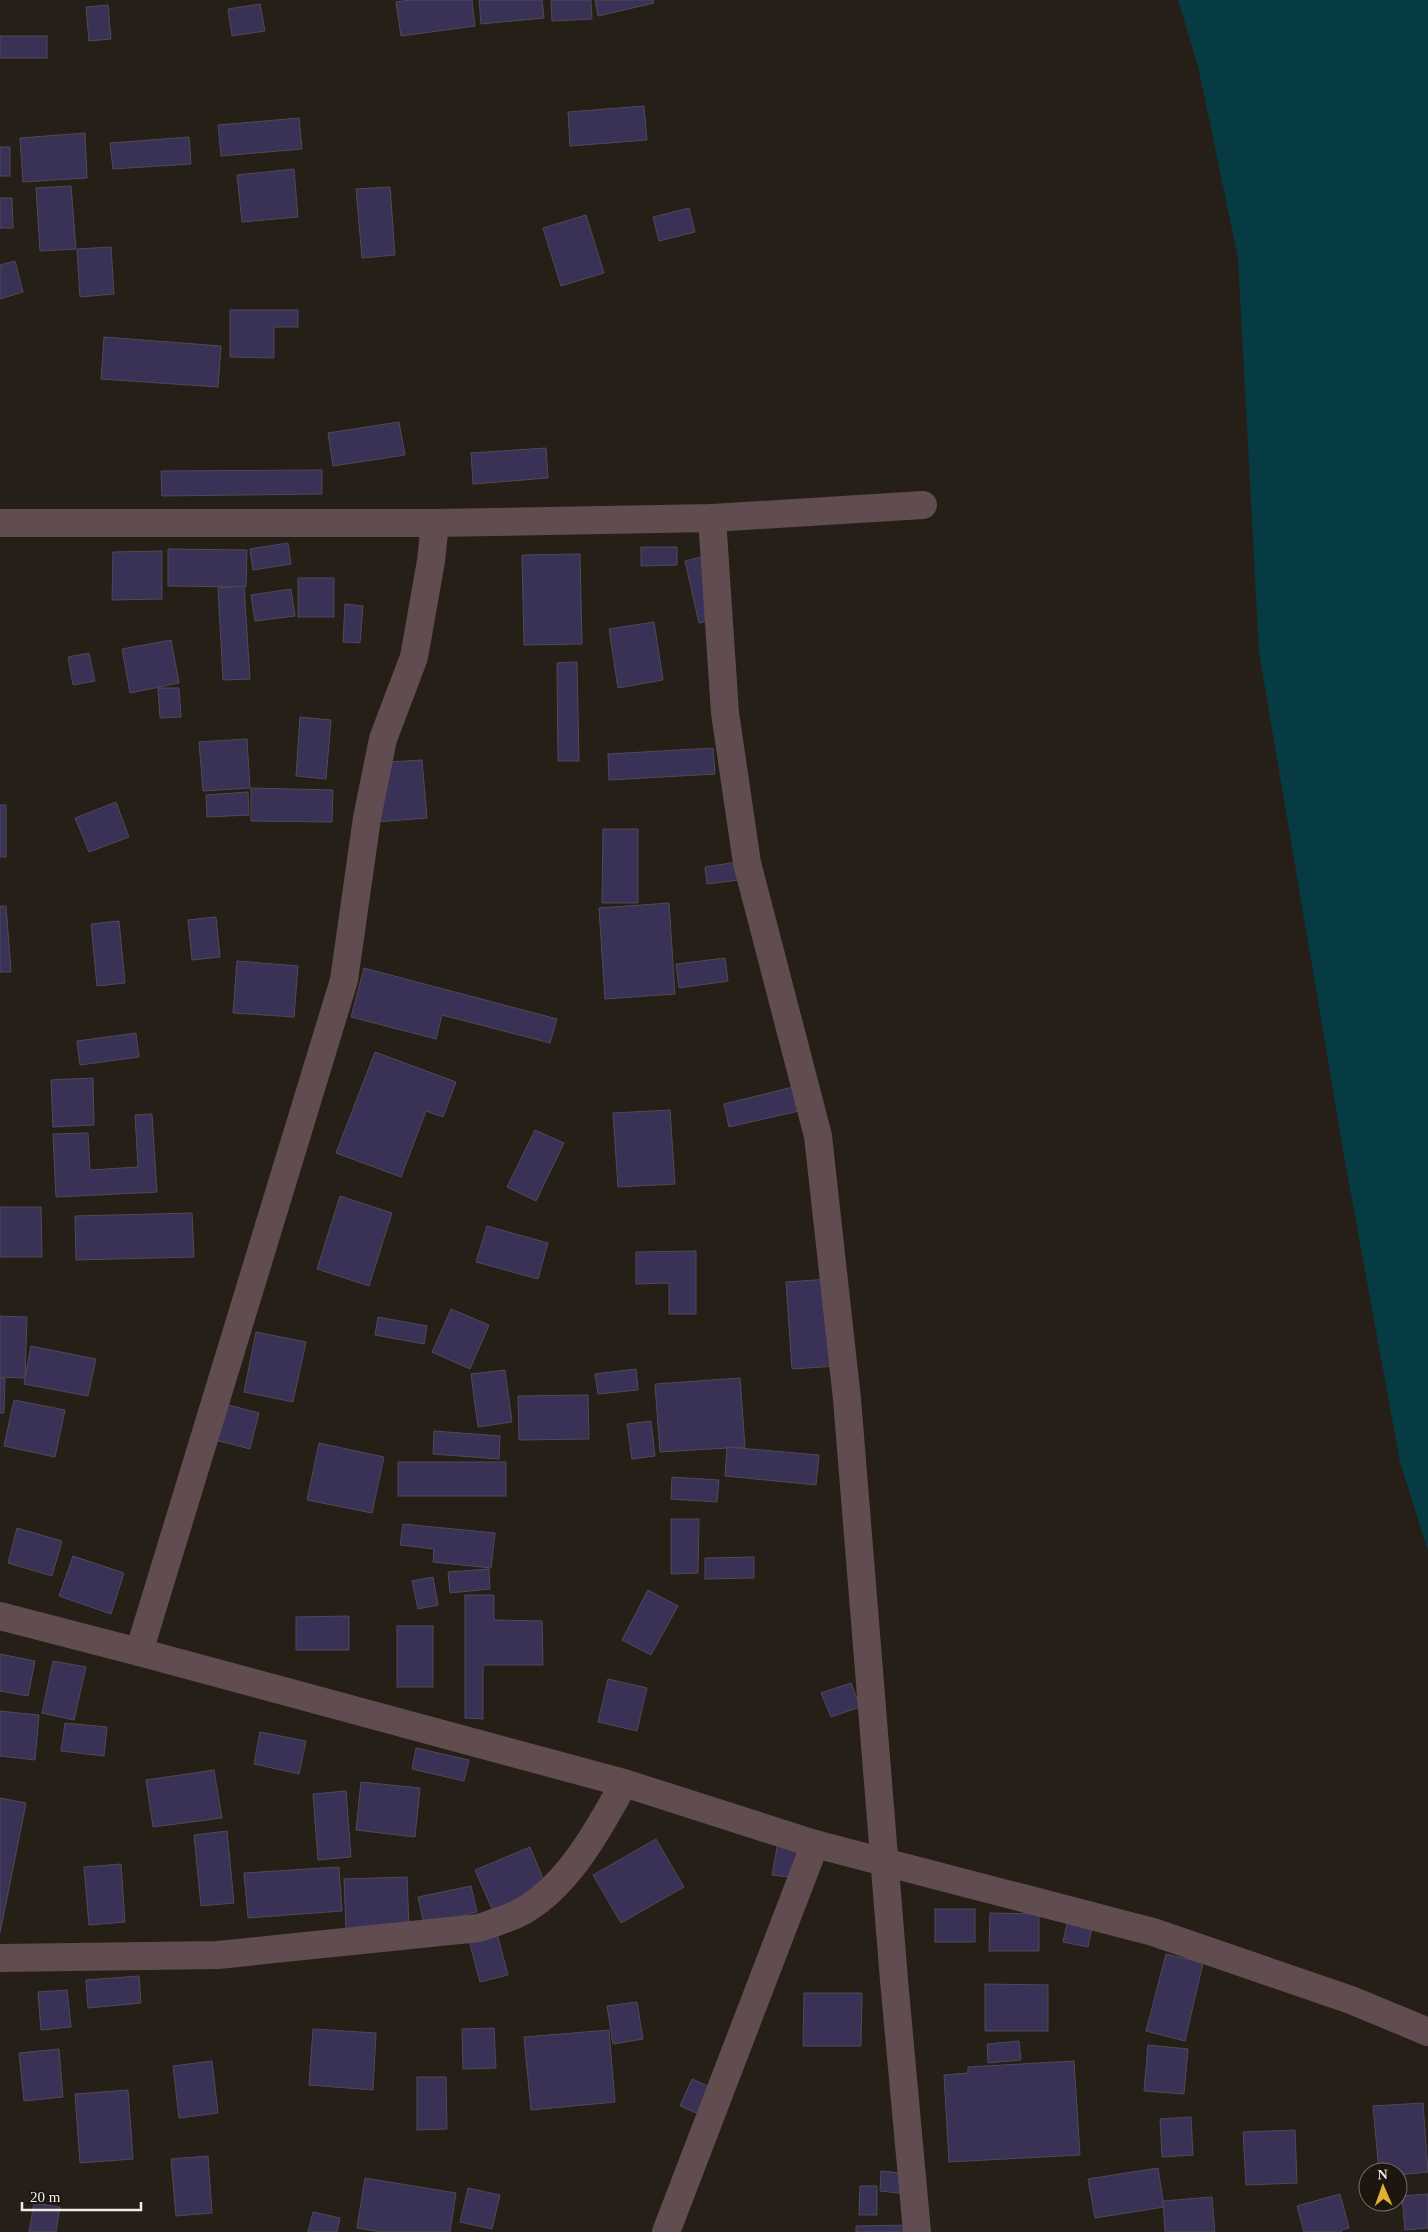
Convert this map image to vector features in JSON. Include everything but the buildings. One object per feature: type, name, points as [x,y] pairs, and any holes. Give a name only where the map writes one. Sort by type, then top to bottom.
[{"type":"street","points":[[0,523],[435,523],[712,518],[923,505]]},
{"type":"street","points":[[712,518],[725,713],[747,863],[818,1136],[847,1399],[917,2232]]},
{"type":"street","points":[[139,1652],[344,980],[366,818],[383,739],[414,657],[432,561],[435,523]]},
{"type":"street","points":[[0,1616],[624,1783],[815,1844],[1153,1932],[1351,2000],[1428,2032]]},
{"type":"street","points":[[0,1958],[218,1955],[479,1928],[516,1914],[556,1886],[598,1831],[624,1783]]},
{"type":"street","points":[[666,2232],[815,1844]]},
{"type":"water","points":[[1178,0],[1428,0],[1428,1551],[1400,1462],[1345,1161],[1259,652],[1238,258],[1198,66]]}]
